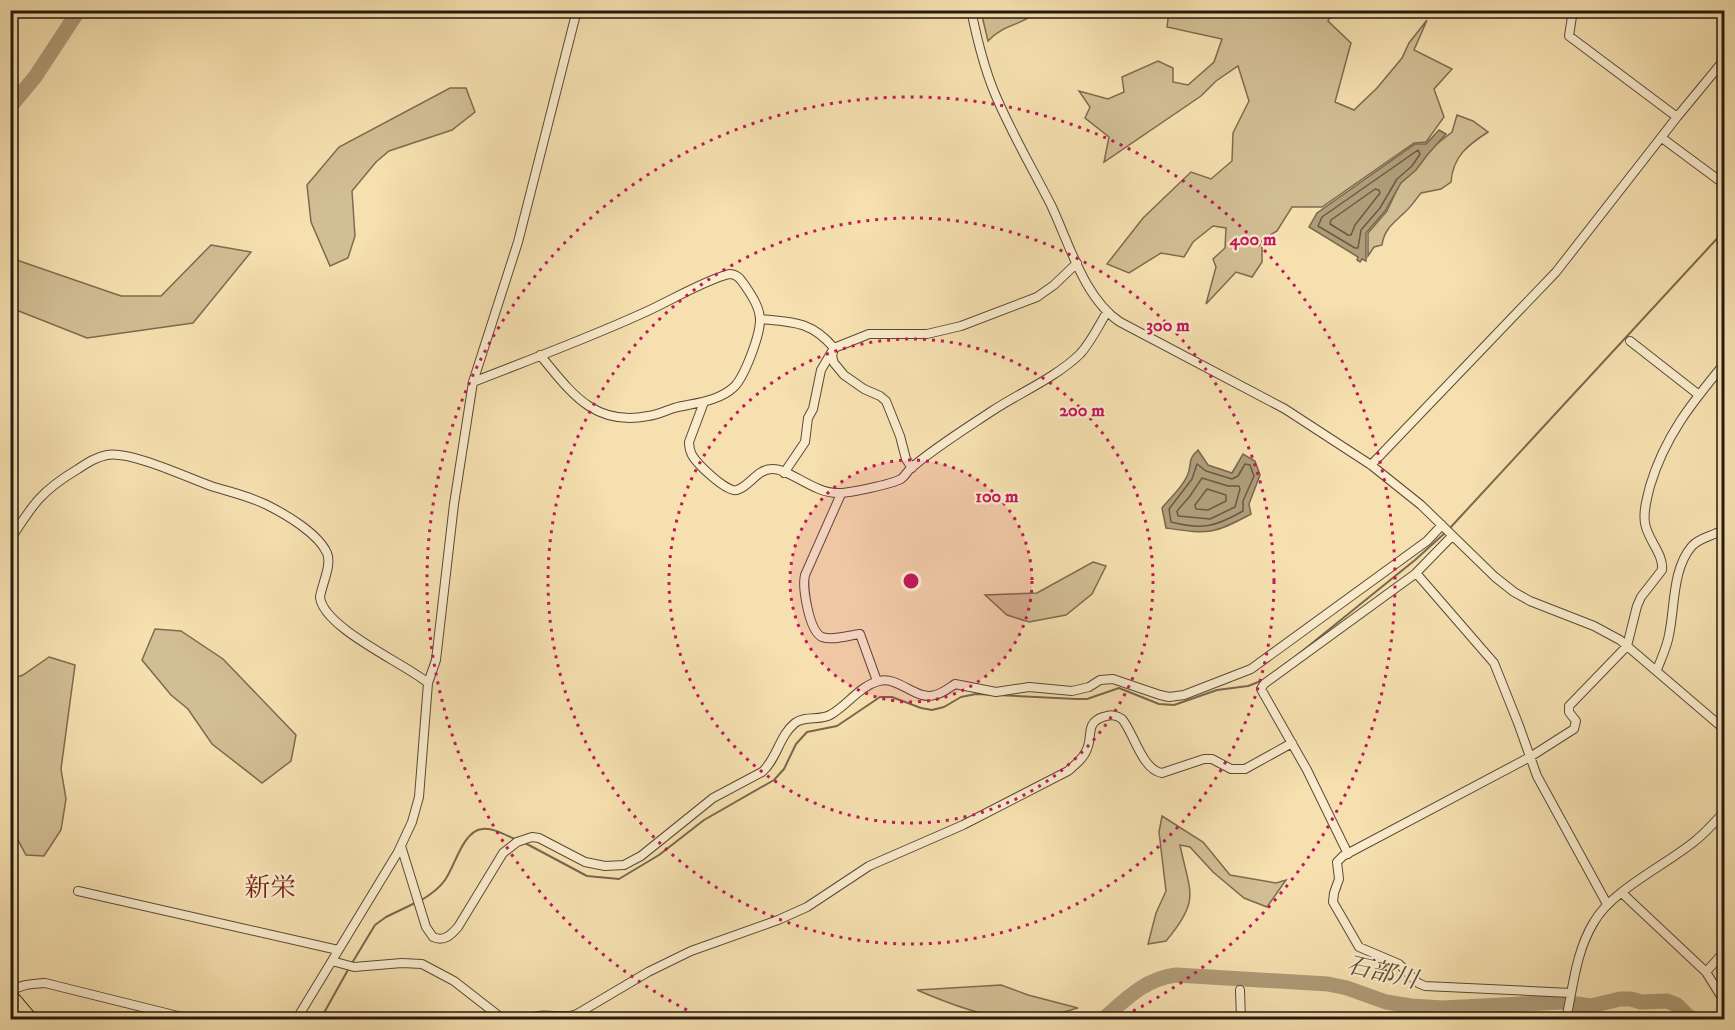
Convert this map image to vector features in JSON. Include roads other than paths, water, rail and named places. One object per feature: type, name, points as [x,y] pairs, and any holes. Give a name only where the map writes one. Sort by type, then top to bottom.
[{"type":"highway","points":[[10,993],[32,1020]]},
{"type":"street","points":[[296,1020],[401,846],[412,822],[419,797],[428,683],[436,660],[454,504],[473,382],[518,242],[577,10]]},
{"type":"street","points":[[971,10],[994,93],[1090,290],[1107,312],[1120,322],[1285,409],[1371,465],[1414,499],[1495,577],[1520,596],[1594,626],[1627,646],[1725,729]]},
{"type":"street","points":[[1573,10],[1569,36],[1677,117]]},
{"type":"street","points":[[1371,465],[1556,272],[1677,117],[1725,60]]},
{"type":"street","points":[[1662,138],[1725,184]]},
{"type":"street","points":[[784,473],[805,442],[808,418],[813,409],[821,370],[834,348],[869,334],[927,334],[961,326],[1037,297],[1054,285],[1077,263]]},
{"type":"street","points":[[473,382],[641,314],[729,274],[735,274],[741,279],[754,300],[760,320],[749,362],[743,375],[729,392],[704,402],[646,417],[626,418],[601,412],[576,398],[540,355]]},
{"type":"street","points":[[704,402],[689,442],[689,448],[694,459],[723,486],[736,490],[770,469],[784,473],[812,487],[841,494],[900,479],[994,410],[1073,359],[1084,349],[1107,312]]},
{"type":"street","points":[[760,320],[802,323],[820,333],[834,348]]},
{"type":"street","points":[[1630,341],[1699,395]]},
{"type":"street","points":[[834,348],[832,356],[834,363],[844,375],[886,401],[900,436],[906,459],[912,468]]},
{"type":"street","points":[[1571,993],[1425,986],[1418,983],[1399,964],[1362,950],[1355,943],[1334,902],[1334,893],[1339,879],[1337,862],[1340,858],[1530,757],[1574,729],[1576,722],[1569,709],[1571,703],[1627,646],[1641,597],[1663,566],[1648,535],[1645,513],[1649,489],[1667,441],[1682,416],[1725,364]]},
{"type":"street","points":[[10,540],[33,504],[43,493],[87,463],[109,455],[120,455],[145,462],[254,499],[302,526],[326,552],[328,563],[320,597],[327,612],[366,645],[418,674],[428,683]]},
{"type":"street","points":[[841,494],[805,575],[803,581],[805,593],[812,625],[818,634],[827,638],[860,634],[877,681]]},
{"type":"street","points":[[401,846],[426,927],[433,937],[443,939],[458,927],[503,852],[517,842],[532,837],[539,838],[567,855],[592,864],[615,866],[632,862],[713,798],[767,768],[784,737],[796,723],[831,715],[865,687],[877,681],[889,681],[932,696],[955,684],[996,692],[1029,687],[1072,691],[1083,689],[1100,680],[1113,679],[1169,697],[1184,694],[1251,669],[1427,541],[1442,525]]},
{"type":"street","points":[[1657,670],[1669,636],[1678,581],[1685,558],[1697,542],[1725,530]]},
{"type":"street","points":[[1348,854],[1292,743],[1261,692],[1262,687],[1416,573],[1452,536]]},
{"type":"street","points":[[1416,573],[1494,663],[1537,777],[1608,904]]},
{"type":"street","points":[[528,1020],[536,1015],[565,1017],[577,1014],[648,972],[691,951],[778,920],[807,907],[869,866],[963,825],[1068,771],[1087,750],[1090,727],[1098,719],[1111,715],[1122,718],[1145,761],[1157,772],[1162,773],[1204,759],[1212,759],[1232,769],[1245,769],[1292,743]]},
{"type":"street","points":[[1566,1020],[1579,956],[1594,921],[1608,904],[1696,840],[1725,812]]},
{"type":"street","points":[[78,891],[338,950]]},
{"type":"street","points":[[1622,893],[1706,972],[1725,1001]]},
{"type":"street","points":[[1706,972],[1725,952]]},
{"type":"street","points":[[332,961],[354,967],[402,963],[422,964],[454,981],[504,1020]]},
{"type":"street","points":[[10,993],[17,987],[45,983],[194,1020]]},
{"type":"street","points":[[1240,990],[1241,1020]]},
{"type":"water","points":[[1439,130],[1446,134],[1416,170],[1401,183],[1385,211],[1366,233],[1366,261],[1362,259],[1360,262],[1357,260],[1358,257],[1309,227],[1317,213],[1415,144],[1426,144]]},
{"type":"water","points":[[1198,450],[1208,465],[1232,473],[1243,454],[1255,461],[1260,475],[1249,504],[1251,514],[1227,526],[1210,531],[1166,528],[1162,508],[1185,480],[1192,457]]},
{"type":"waterway","points":[[10,107],[35,77],[79,10]]},
{"type":"waterway","points":[[1450,528],[1724,231]]},
{"type":"waterway","points":[[1295,657],[1415,560],[1446,532]]},
{"type":"waterway","points":[[525,843],[587,876],[619,879],[659,855],[704,820],[774,780],[784,769],[796,744],[807,732],[837,726],[880,697],[892,697],[932,710],[944,707],[961,697],[976,694],[1087,699],[1119,688],[1159,704],[1174,705],[1217,690],[1248,686],[1261,681]]},
{"type":"waterway","points":[[420,901],[443,883],[460,850],[475,831],[491,829],[517,840]]},
{"type":"waterway","points":[[352,963],[375,925],[415,903]]},
{"type":"waterway","points":[[320,1020],[349,968]]},
{"type":"waterway","name":"石部川","points":[[1102,1020],[1145,986],[1176,975],[1328,984],[1347,988],[1386,1002],[1443,1008],[1562,1002],[1591,1006],[1620,999],[1641,1002],[1667,1001],[1677,1005],[1688,1016],[1696,1020]]},
{"type":"district","name":"新栄","points":[[270,888]]}]
